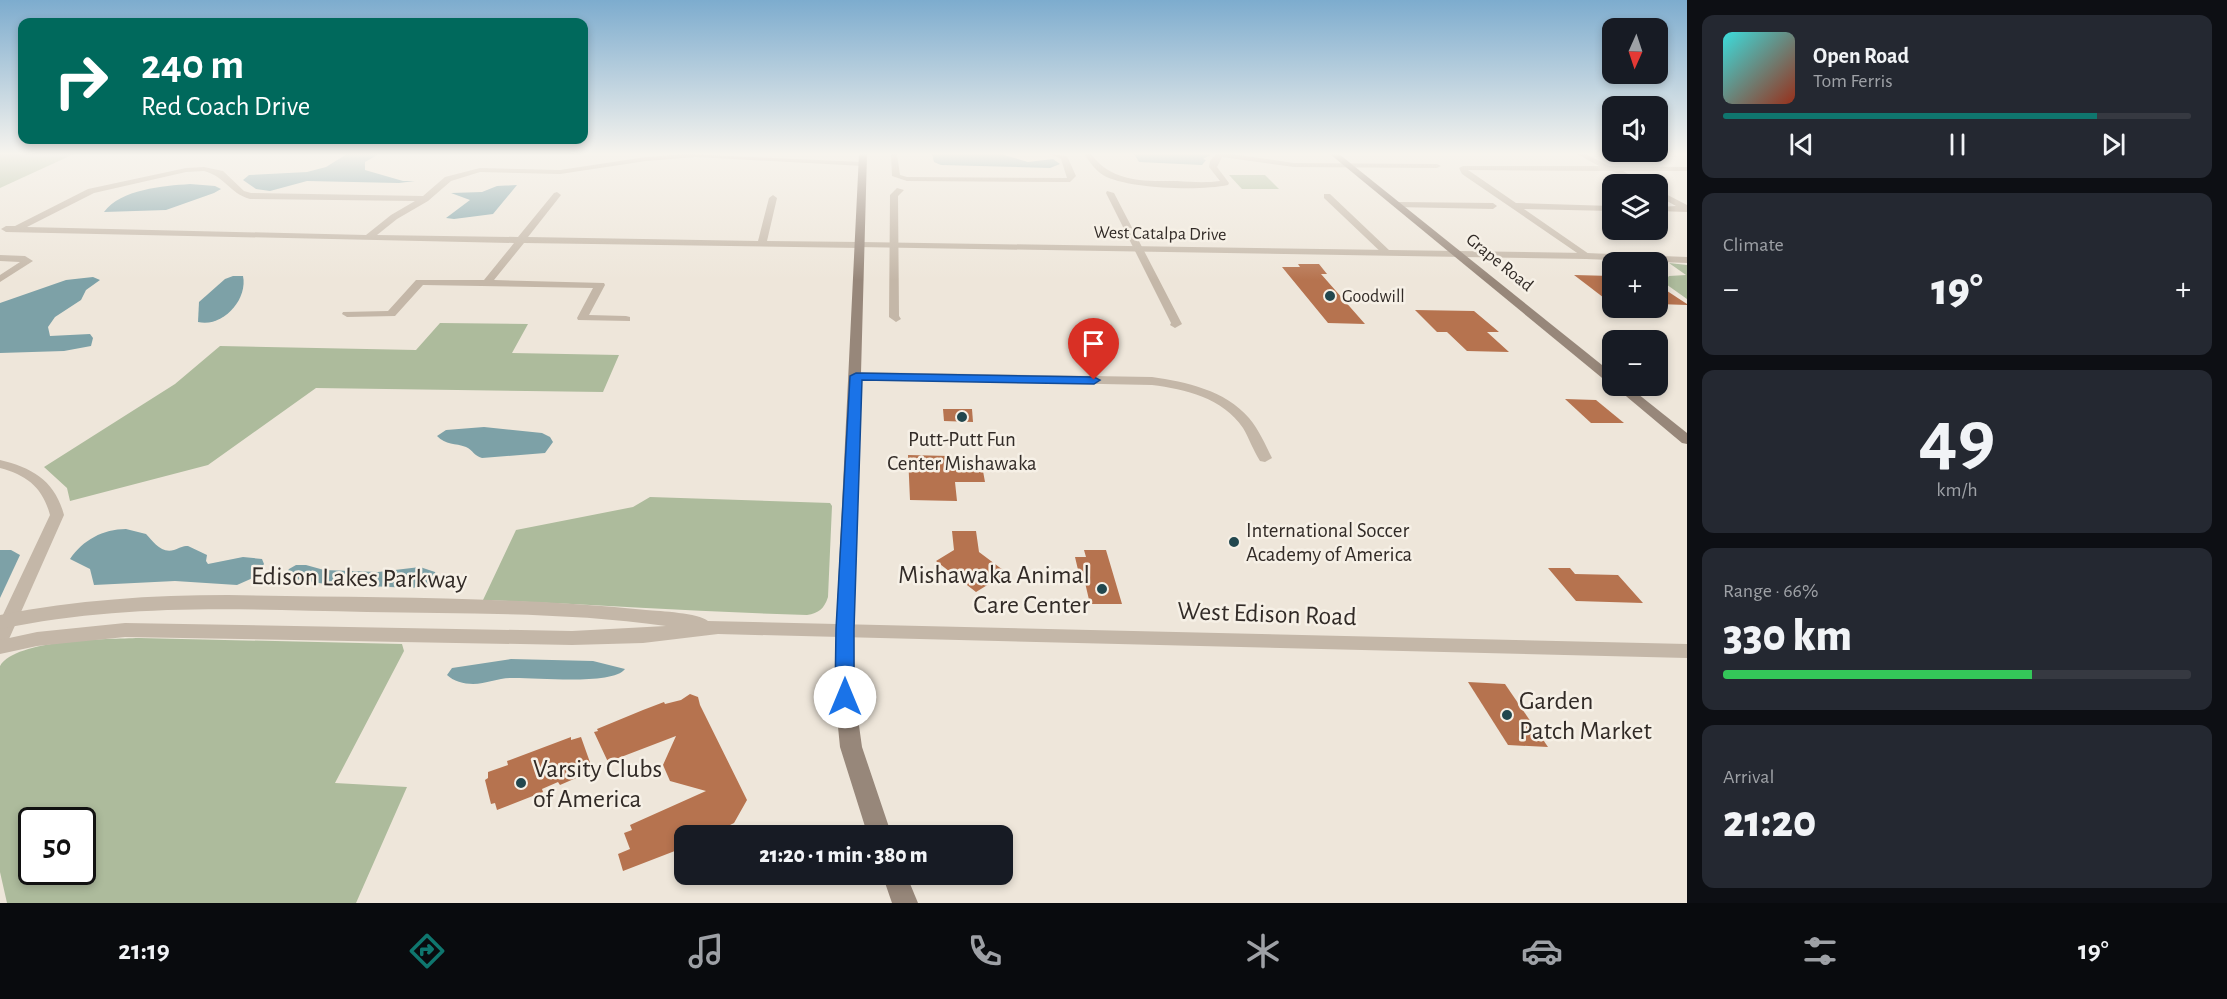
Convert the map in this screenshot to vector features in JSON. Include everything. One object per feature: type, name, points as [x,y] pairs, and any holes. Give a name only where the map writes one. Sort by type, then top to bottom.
[{"type":"main road","points":[[862,196],[845,629],[845,697],[851,747],[876,825]]},
{"type":"main road","name":"Grape Road","points":[[1387,196],[1602,371]]},
{"type":"main road","points":[[1632,396],[1687,440]]},
{"type":"main road","points":[[898,885],[905,903]]},
{"type":"street","points":[[80,196],[11,229],[368,238],[861,245]]},
{"type":"street","points":[[295,196],[425,199]]},
{"type":"street","points":[[368,238],[394,217],[429,196]]},
{"type":"street","points":[[487,284],[555,196]]},
{"type":"street","points":[[894,196],[896,319]]},
{"type":"street","points":[[1112,196],[1177,324],[1175,325]]},
{"type":"street","points":[[1328,196],[1387,253]]},
{"type":"street","points":[[1500,196],[1586,256]]},
{"type":"street","points":[[762,244],[773,198]]},
{"type":"street","points":[[1668,199],[1687,209]]},
{"type":"street","points":[[1398,205],[1493,206]]},
{"type":"street","points":[[1516,207],[1602,208]]},
{"type":"street","points":[[1668,209],[1687,209]]},
{"type":"street","name":"West Catalpa Drive","points":[[861,245],[1687,258]]},
{"type":"street","points":[[0,258],[25,258],[28,261],[0,279]]},
{"type":"street","points":[[347,314],[392,314],[420,282],[600,285],[582,318],[626,319]]},
{"type":"street","points":[[856,376],[1170,383],[1211,396],[1233,409],[1247,425],[1265,458]]},
{"type":"street","points":[[0,464],[39,480],[50,492],[57,515],[5,620],[0,639]]},
{"type":"street","name":"Edison Lakes Parkway","points":[[5,620],[89,606],[171,600],[581,610],[653,616],[718,627]]},
{"type":"street","name":"Edison Lakes Parkway","points":[[0,647],[37,639],[125,630],[572,638],[643,636],[718,627],[845,629]]},
{"type":"street","name":"West Edison Road","points":[[845,629],[1687,651]]},
{"type":"green space","points":[[1669,263],[1687,265],[1687,299],[1668,286],[1669,276],[1686,275]]},
{"type":"green space","points":[[440,323],[528,324],[512,353],[619,355],[603,392],[316,388],[208,465],[70,501],[67,488],[44,467],[175,384],[220,346],[416,350]]},
{"type":"green space","points":[[650,497],[830,503],[832,506],[828,597],[825,605],[818,612],[807,615],[483,600],[516,530],[633,507]]},
{"type":"green space","points":[[139,638],[402,644],[404,651],[335,783],[407,787],[356,903],[7,903],[0,872],[0,666],[9,657],[24,650],[86,640]]},
{"type":"water","points":[[205,196],[166,210],[104,212],[121,198]]},
{"type":"water","points":[[460,196],[508,196],[493,214],[446,218],[470,200]]},
{"type":"water","points":[[243,276],[241,294],[237,303],[216,321],[198,322],[199,302],[225,279]]},
{"type":"water","points":[[93,277],[100,280],[86,290],[81,300],[55,317],[48,327],[50,336],[90,334],[93,338],[91,346],[64,351],[0,353],[0,303],[66,280]]},
{"type":"water","points":[[484,427],[542,433],[550,437],[553,442],[545,453],[482,458],[466,447],[447,442],[437,436],[446,430]]},
{"type":"water","points":[[126,529],[146,534],[165,550],[188,546],[207,555],[208,564],[243,557],[262,559],[264,564],[255,577],[237,585],[175,581],[94,585],[90,569],[70,559],[81,546],[94,537],[109,531]]},
{"type":"water","points":[[0,550],[11,550],[20,555],[0,598]]},
{"type":"water","points":[[296,565],[324,570],[378,572],[420,567],[435,572],[437,580],[412,588],[325,584],[284,577],[289,569]]},
{"type":"water","points":[[511,659],[593,661],[625,669],[617,674],[589,679],[510,678],[473,684],[459,682],[447,675],[452,668]]},
{"type":"building","name":"Goodwill","points":[[1298,264],[1319,264],[1327,274],[1321,274],[1365,324],[1328,323],[1282,267],[1300,267]]},
{"type":"building","points":[[1574,275],[1602,276],[1602,296]]},
{"type":"building","points":[[1668,292],[1687,304],[1668,304]]},
{"type":"building","points":[[1415,310],[1474,311],[1499,332],[1487,332],[1509,352],[1467,351],[1447,332],[1437,332]]},
{"type":"building","points":[[1565,399],[1596,400],[1624,423],[1591,423]]},
{"type":"building","name":"Putt-Putt Fun Center Mishawaka","points":[[943,409],[972,409],[973,422],[944,421]]},
{"type":"building","points":[[908,455],[949,456],[951,470],[983,471],[985,482],[955,482],[957,501],[910,500]]},
{"type":"building","points":[[952,531],[976,531],[979,552],[1007,573],[976,592],[936,561],[954,550]]},
{"type":"building","name":"Mishawaka Animal Care Center","points":[[1084,550],[1106,550],[1122,604],[1090,604],[1083,574],[1079,574],[1075,557],[1086,557]]},
{"type":"building","points":[[1548,568],[1570,568],[1575,574],[1618,575],[1643,603],[1576,601]]},
{"type":"building","name":"Garden Patch Market","points":[[1468,682],[1505,684],[1548,747],[1508,745]]},
{"type":"building","name":"Varsity Clubs of America","points":[[690,694],[698,697],[747,800],[734,823],[730,825],[674,825],[674,851],[623,871],[618,854],[630,849],[624,833],[632,830],[630,825],[706,791],[670,781],[663,765],[676,736],[608,762],[594,732],[664,702],[665,704],[681,700]]},
{"type":"building","points":[[571,737],[571,740],[581,737],[592,768],[582,773],[583,775],[560,785],[558,782],[542,789],[543,792],[497,810],[495,803],[491,804],[485,780],[488,778],[488,772],[508,765],[507,761]]},
{"type":"place","name":"Goodwill","points":[[1330,296]]},
{"type":"place","name":"Putt-Putt Fun Center Mishawaka","points":[[962,417]]},
{"type":"place","name":"International Soccer Academy of America","points":[[1234,542]]},
{"type":"place","name":"Mishawaka Animal Care Center","points":[[1102,589]]},
{"type":"place","name":"Garden Patch Market","points":[[1507,715]]},
{"type":"place","name":"Varsity Clubs of America","points":[[521,783]]},
{"type":"route","points":[[845,697],[845,629],[856,376],[1094,380]]}]
